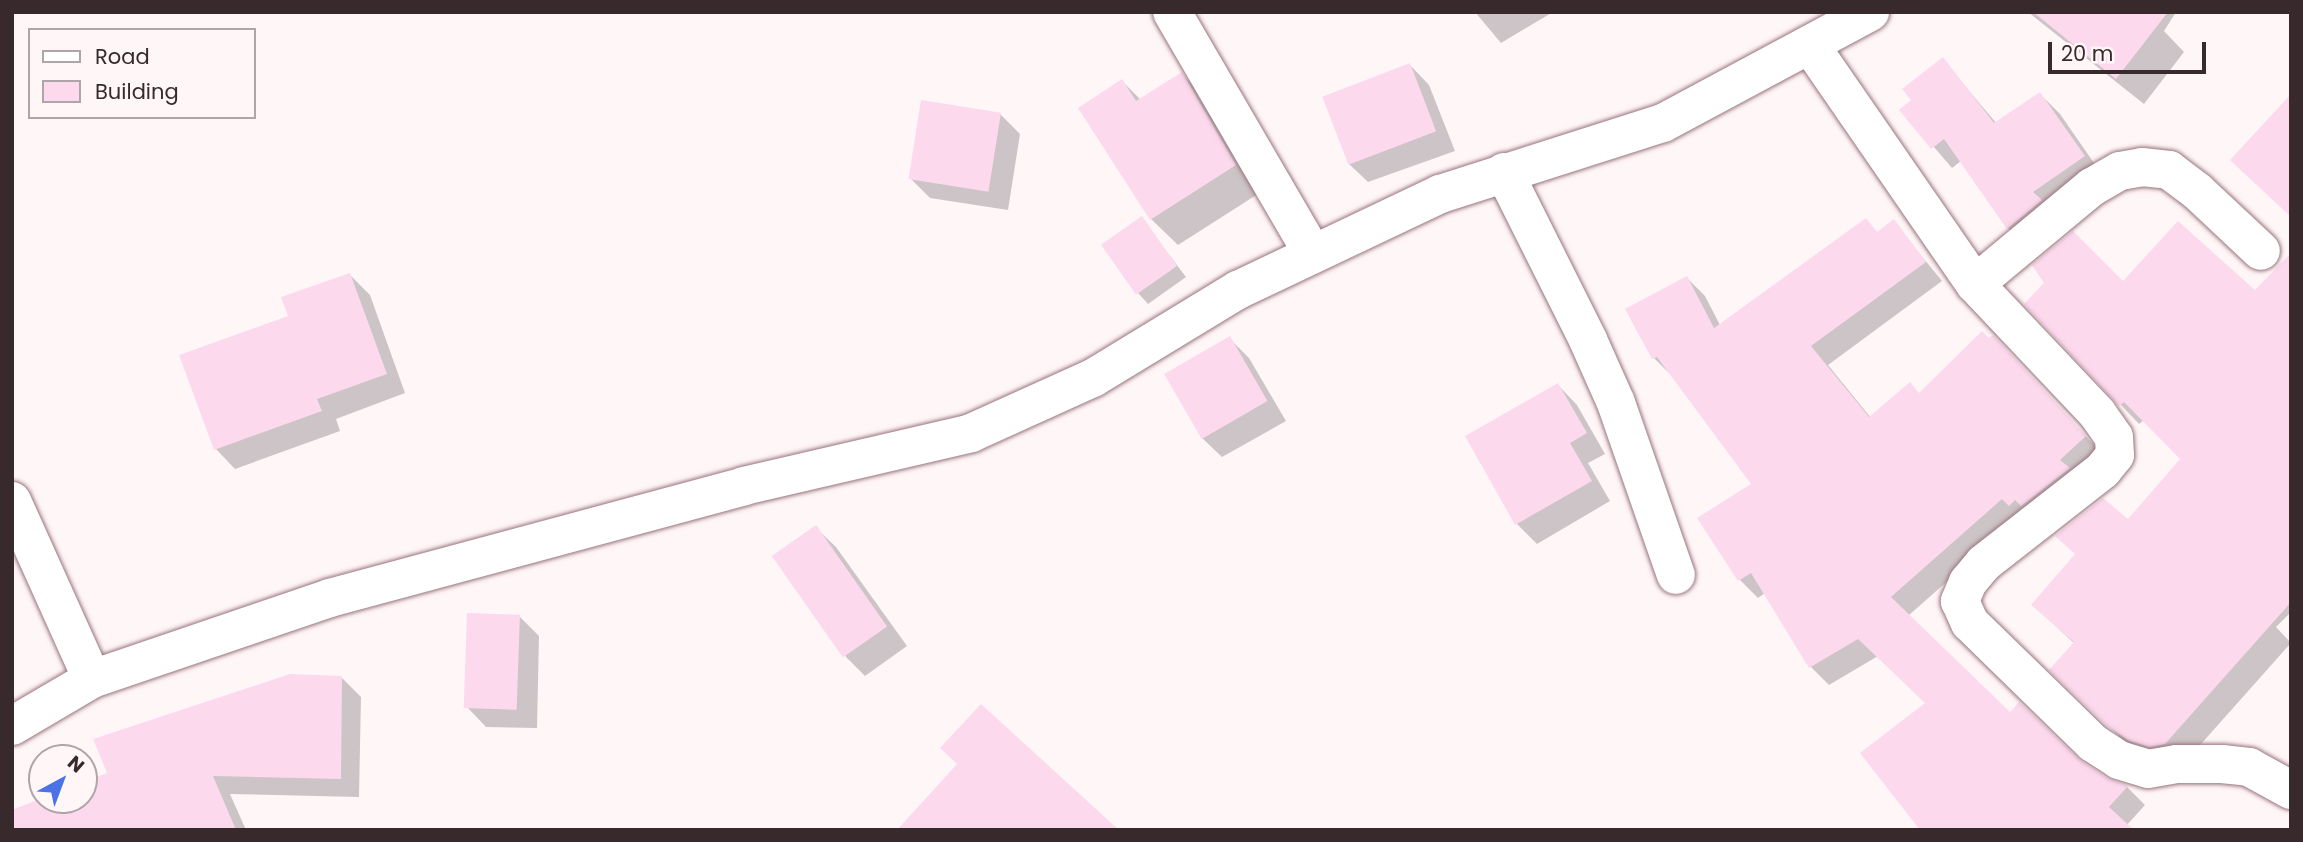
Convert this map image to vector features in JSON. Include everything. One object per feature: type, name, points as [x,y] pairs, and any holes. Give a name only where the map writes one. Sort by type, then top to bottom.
[{"type":"street","points":[[1172,12],[1313,254]]},
{"type":"street","points":[[12,726],[92,679],[330,598],[744,486],[971,433],[1093,378],[1238,290],[1440,194],[1663,123],[1870,12]]},
{"type":"street","points":[[1811,45],[1975,284],[2097,413],[2114,437],[2115,455],[2103,470],[1984,563],[1968,582],[1960,601],[1970,623],[2093,743],[2119,760],[2148,769],[2200,764],[2249,767],[2291,790]]},
{"type":"street","points":[[1975,284],[2092,187],[2120,171],[2142,167],[2169,170],[2198,192],[2261,251]]},
{"type":"street","points":[[1504,172],[1588,340],[1616,403],[1676,575]]},
{"type":"street","points":[[12,501],[92,679]]},
{"type":"building","points":[[2033,12],[2168,12],[2116,79]]},
{"type":"building","points":[[1943,57],[1994,123],[2040,92],[2085,156],[2033,192],[2042,200],[2007,229],[1944,139],[1931,149],[1899,110],[1911,100],[1902,89]]},
{"type":"building","points":[[1410,63],[1436,131],[1348,165],[1322,97]]},
{"type":"building","points":[[1182,72],[1236,165],[1150,220],[1078,108],[1122,79],[1136,101]]},
{"type":"building","points":[[2291,94],[2291,217],[2230,160]]},
{"type":"building","points":[[921,100],[1001,113],[988,192],[908,179]]},
{"type":"building","points":[[1142,216],[1177,266],[1136,295],[1101,245]]},
{"type":"building","points":[[1866,218],[1877,232],[1894,219],[1926,262],[1811,346],[1869,417],[1910,382],[1919,393],[1982,331],[1989,338],[1993,335],[2086,436],[2060,460],[2070,468],[2021,506],[2015,500],[2009,506],[2002,499],[1891,597],[2010,712],[2019,702],[2081,761],[2107,778],[2128,786],[2109,807],[2134,830],[1920,830],[1860,753],[1925,703],[1858,639],[1809,668],[1751,573],[1738,581],[1697,518],[1751,484],[1657,357],[1652,359],[1625,309],[1687,276],[1714,328]]},
{"type":"building","points":[[2178,221],[2255,290],[2291,253],[2291,602],[2165,744],[2149,747],[2128,740],[2107,726],[2049,670],[2074,642],[2031,605],[2075,554],[2055,536],[2103,498],[2128,519],[2180,459],[2124,402],[2119,406],[2024,304],[2044,283],[2032,265],[2073,231],[2123,281]]},
{"type":"building","points":[[350,273],[387,374],[317,399],[322,411],[214,450],[179,355],[288,316],[281,297]]},
{"type":"building","points":[[1230,336],[1268,401],[1202,439],[1164,374]]},
{"type":"building","points":[[1558,383],[1587,433],[1570,443],[1592,481],[1515,525],[1465,436]]},
{"type":"building","points":[[816,525],[887,627],[843,658],[772,556]]},
{"type":"building","points":[[467,613],[520,615],[517,710],[464,708]]},
{"type":"building","points":[[290,674],[342,676],[341,779],[213,776],[236,830],[12,830],[12,810],[28,804],[28,814],[98,814],[98,777],[107,773],[98,751],[98,744],[93,739]]},
{"type":"building","points":[[981,704],[1119,830],[897,830],[957,764],[940,748]]}]
